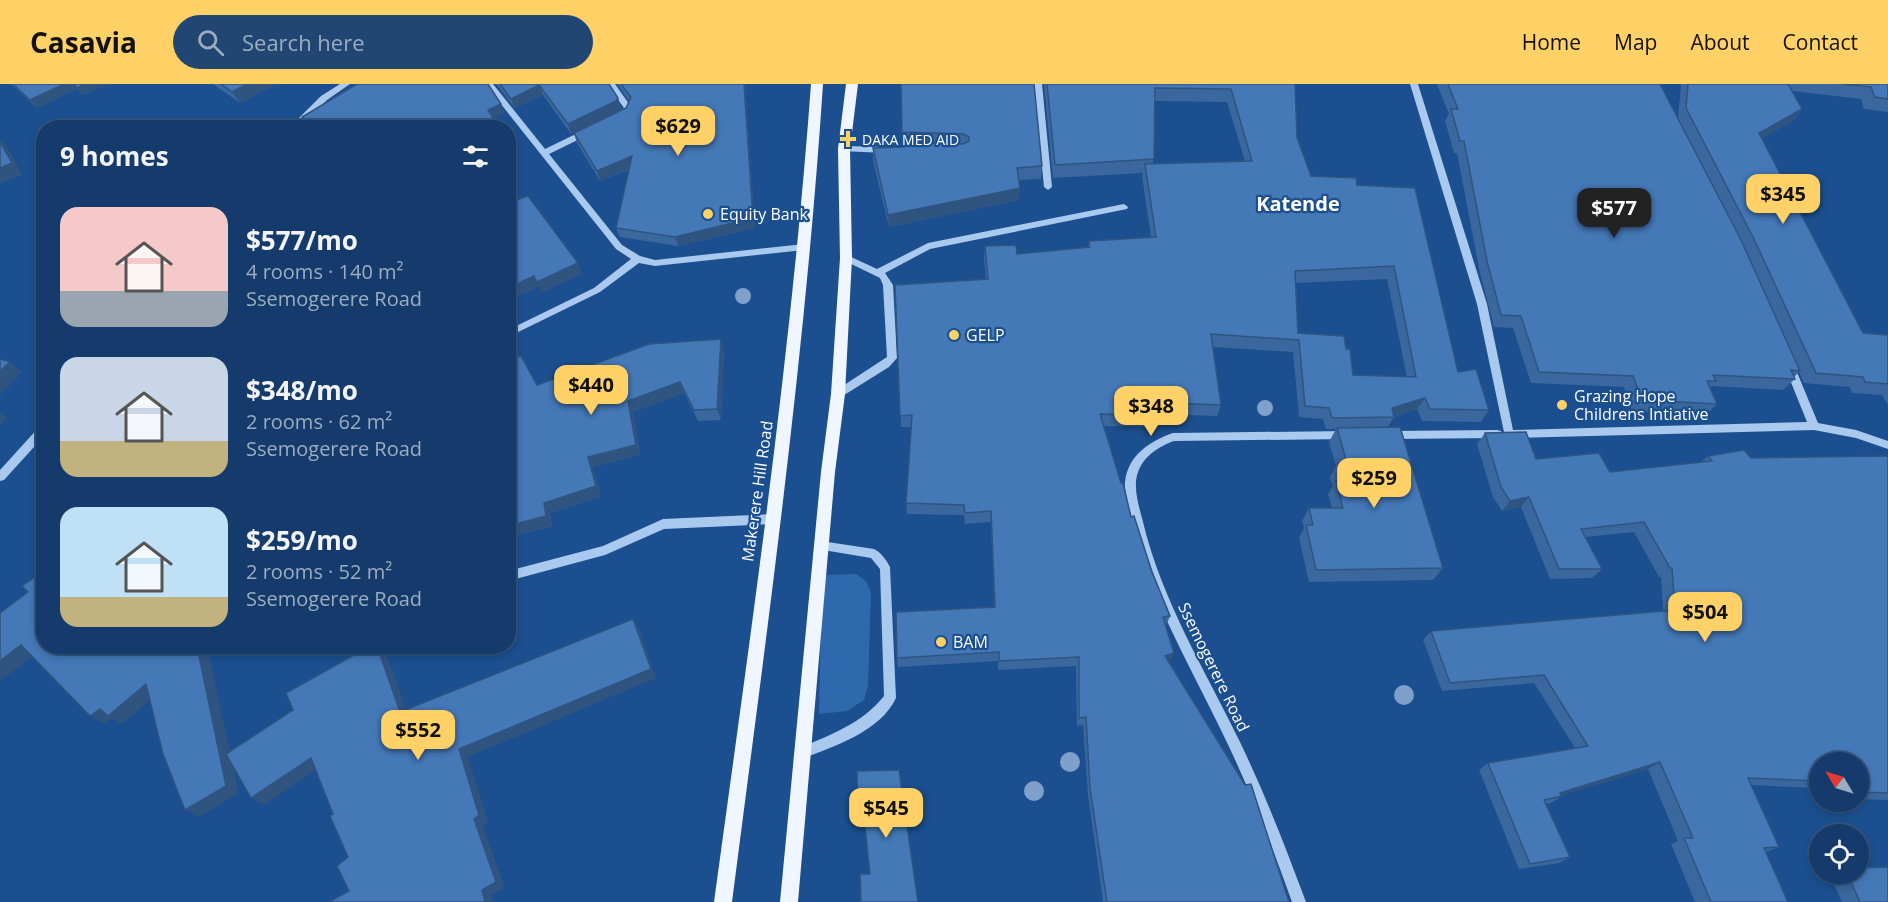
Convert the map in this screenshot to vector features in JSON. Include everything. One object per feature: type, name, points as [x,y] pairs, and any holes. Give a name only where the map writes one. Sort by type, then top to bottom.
[{"type":"main road","name":"Makerere Hill Road","points":[[723,902],[775,519],[802,286],[817,84]]},
{"type":"main road","points":[[789,902],[821,546],[838,394],[846,258],[844,149],[852,84]]},
{"type":"street","points":[[301,120],[324,98],[346,84]]},
{"type":"street","points":[[489,84],[619,247],[637,259],[656,263],[804,247]]},
{"type":"street","points":[[611,84],[628,108],[624,115],[614,119]]},
{"type":"street","points":[[1038,84],[1048,187]]},
{"type":"street","points":[[1414,84],[1482,304],[1509,434]]},
{"type":"street","points":[[544,153],[594,129]]},
{"type":"street","points":[[844,149],[892,150]]},
{"type":"street","points":[[879,272],[928,246],[1124,207]]},
{"type":"street","points":[[838,394],[892,358],[888,285],[884,276],[846,258]]},
{"type":"street","points":[[516,330],[597,290],[637,259]]},
{"type":"street","points":[[1784,351],[1814,426]]},
{"type":"street","points":[[1382,435],[1814,426],[1856,434],[1888,445]]},
{"type":"street","name":"Ssemogerere Road","points":[[1299,902],[1226,726],[1172,624],[1145,548],[1130,481],[1137,460],[1149,445],[1173,437],[1358,435]]},
{"type":"street","points":[[0,477],[36,438]]},
{"type":"street","points":[[516,574],[605,550],[663,524],[775,519]]},
{"type":"street","points":[[802,753],[863,725],[881,713],[890,698],[885,567],[874,554],[821,546]]},
{"type":"shaded area","points":[[856,574],[866,581],[871,593],[868,686],[864,700],[847,711],[819,714],[822,575]]},
{"type":"building","points":[[13,84],[64,84],[30,100]]},
{"type":"building","points":[[221,84],[247,84],[232,92]]},
{"type":"building","points":[[357,84],[488,84],[501,104],[488,110],[493,118],[488,120],[303,120],[305,119],[302,117]]},
{"type":"building","points":[[500,84],[609,84],[618,98],[568,124],[539,85],[511,99]]},
{"type":"building","points":[[621,84],[744,84],[753,218],[675,237],[616,228],[632,156],[597,171],[574,133],[626,108],[631,97]]},
{"type":"building","points":[[901,84],[1034,84],[1042,166],[1017,168],[1020,188],[888,215],[873,148],[903,147],[902,142],[963,144],[969,141],[969,137],[963,134],[902,132]]},
{"type":"building","points":[[1047,84],[1295,84],[1297,137],[1311,176],[1356,178],[1357,185],[1415,188],[1458,372],[1476,369],[1489,410],[1430,409],[1425,398],[1392,408],[1394,417],[1332,418],[1329,408],[1305,406],[1299,340],[1211,334],[1221,405],[1146,402],[1147,415],[1100,414],[1121,483],[1123,483],[1131,517],[1134,516],[1152,572],[1170,616],[1163,617],[1174,653],[1165,656],[1245,785],[1251,784],[1289,902],[1107,902],[1090,788],[1086,717],[1079,718],[1079,657],[999,661],[999,652],[897,658],[896,612],[995,607],[991,511],[965,513],[964,505],[906,503],[912,415],[900,416],[895,285],[988,279],[985,246],[1016,245],[1017,254],[1090,247],[1089,241],[1156,237],[1145,164],[1252,161],[1231,89],[1155,88],[1154,159],[1055,165]],"holes":[[[1394,266],[1416,377],[1353,375],[1350,349],[1346,349],[1344,336],[1298,333],[1295,271]]]},
{"type":"building","points":[[1448,84],[1660,84],[1741,240],[1800,371],[1791,370],[1795,379],[1713,375],[1716,381],[1707,381],[1717,404],[1642,400],[1633,376],[1539,372],[1521,316],[1501,315],[1487,261],[1464,141],[1460,141],[1451,109],[1458,109]]},
{"type":"building","points":[[1688,84],[1788,84],[1802,109],[1759,133],[1863,333],[1888,335],[1888,384],[1865,382],[1863,377],[1816,373],[1754,239],[1686,108]]},
{"type":"building","points":[[1842,84],[1888,84],[1888,99],[1875,97],[1871,87]]},
{"type":"building","points":[[0,142],[12,163],[0,168]]},
{"type":"building","points":[[528,196],[578,263],[537,282],[534,276],[516,284],[516,200]]},
{"type":"building","points":[[721,339],[717,409],[694,410],[680,382],[628,401],[636,445],[588,457],[596,486],[544,503],[546,516],[516,524],[516,358],[521,356],[537,385],[649,344]]},
{"type":"building","points":[[0,359],[10,362],[0,371]]},
{"type":"building","points":[[1400,427],[1443,568],[1316,570],[1306,525],[1313,525],[1309,508],[1343,508],[1336,481],[1342,480],[1338,463],[1347,463],[1337,428]]},
{"type":"building","points":[[1526,432],[1536,459],[1599,453],[1610,472],[1712,461],[1708,456],[1744,450],[1751,458],[1888,456],[1888,793],[1869,792],[1869,752],[1809,752],[1809,781],[1748,778],[1779,847],[1764,848],[1788,902],[1711,902],[1684,838],[1693,838],[1660,762],[1560,793],[1562,796],[1544,800],[1570,857],[1530,864],[1488,763],[1588,746],[1544,675],[1450,683],[1431,631],[1675,610],[1672,568],[1644,522],[1581,529],[1602,569],[1559,569],[1529,497],[1510,501],[1501,487],[1485,433]]},
{"type":"building","points":[[36,576],[36,654],[199,654],[226,786],[185,810],[163,754],[146,684],[108,716],[100,709],[90,716],[21,645],[0,661],[0,613],[28,592],[22,586]]},
{"type":"building","points":[[633,619],[651,669],[459,749],[479,815],[474,819],[496,882],[482,890],[485,902],[329,902],[349,891],[337,866],[348,857],[330,816],[333,814],[311,758],[251,798],[226,754],[293,710],[286,693],[356,654],[380,654],[400,712]]},
{"type":"building","points":[[899,770],[918,902],[861,902],[860,874],[870,874],[863,808],[858,809],[857,771]]},
{"type":"building","points":[[1888,867],[1888,902],[1860,902],[1852,884],[1869,884],[1869,868]]},
{"type":"place","name":"DAKA MED AID","points":[[848,139]]},
{"type":"place","name":"Equity Bank","points":[[708,214]]},
{"type":"place","name":"GELP","points":[[954,335]]},
{"type":"place","name":"Grazing Hope Childrens Intiative","points":[[1562,405]]},
{"type":"place","name":"BAM","points":[[941,642]]},
{"type":"district","name":"Katende","points":[[1298,203]]}]
